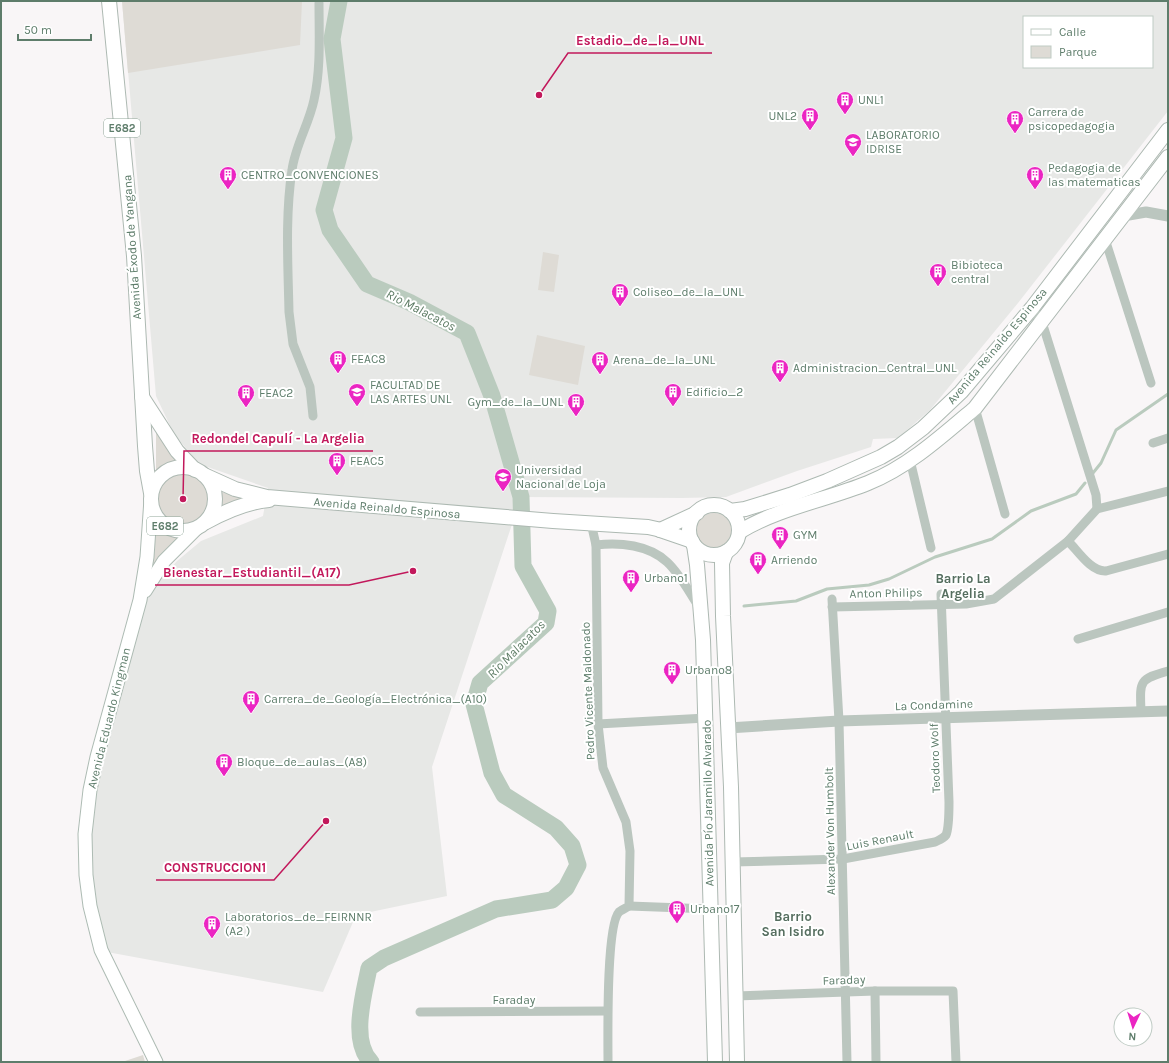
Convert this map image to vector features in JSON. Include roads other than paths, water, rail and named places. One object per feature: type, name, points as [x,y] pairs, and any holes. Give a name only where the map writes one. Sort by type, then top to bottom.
[{"type":"main road","name":"Avenida Éxodo de Yangana","points":[[109,1],[134,256],[141,396],[151,496]]},
{"type":"main road","name":"Avenida Reinaldo Espinosa","points":[[730,511],[745,509],[812,486],[875,460],[898,448],[923,428],[961,392],[1032,308],[1168,130]]},
{"type":"main road","name":"Avenida Reinaldo Espinosa","points":[[739,532],[756,522],[867,484],[881,477],[910,460],[975,408],[1168,157]]},
{"type":"main road","name":"E682","points":[[140,600],[164,561],[212,513],[215,498],[213,488],[177,451],[141,396]]},
{"type":"main road","name":"E682","points":[[140,600],[147,557],[151,496],[158,479],[166,473],[180,468],[199,473]]},
{"type":"main road","name":"Avenida Reinaldo Espinosa","points":[[199,473],[240,490],[267,497],[555,521],[648,527],[693,543]]},
{"type":"main road","name":"E682","points":[[151,496],[153,512],[158,520],[165,526],[173,530],[182,531],[199,527]]},
{"type":"main road","name":"Avenida Reinaldo Espinosa","points":[[199,527],[217,516],[233,509],[249,504],[284,499]]},
{"type":"main road","points":[[660,530],[703,509],[711,506],[720,507],[730,511],[737,520],[739,532],[738,538],[734,545],[726,552],[721,554],[709,555],[698,550],[693,543],[689,529],[696,513]]},
{"type":"main road","name":"Avenida Pío Jaramillo Alvarado","points":[[693,543],[702,612],[704,652],[715,1062]]},
{"type":"main road","name":"Avenida Pío Jaramillo Alvarado","points":[[726,552],[722,563],[724,651],[732,787],[738,1062]]},
{"type":"main road","name":"Avenida Eduardo Kingman","points":[[140,600],[97,757],[90,790],[85,834],[86,875],[90,906],[101,950],[156,1062]]},
{"type":"main road","points":[[704,652],[724,651]]},
{"type":"main road","points":[[708,788],[732,787]]},
{"type":"main road","points":[[711,932],[734,931]]},
{"type":"street","points":[[313,416],[310,387],[294,350],[290,326],[288,202],[293,162],[311,113],[314,98],[317,74],[320,3]]},
{"type":"street","points":[[1123,216],[1146,212],[1168,216]]},
{"type":"street","points":[[1105,239],[1151,383]]},
{"type":"street","points":[[1032,308],[1042,322],[1096,495],[1097,510]]},
{"type":"street","points":[[975,408],[1005,514]]},
{"type":"street","points":[[1154,443],[1168,438]]},
{"type":"street","points":[[910,460],[931,548]]},
{"type":"street","points":[[1168,491],[1097,510],[1068,541],[1094,569],[1101,571],[1106,571],[1168,554]]},
{"type":"street","name":"Pedro Vicente Maldonado","points":[[591,523],[596,545],[598,724],[603,768],[626,822],[630,851],[629,906]]},
{"type":"street","name":"Anton Philips","points":[[832,603],[966,604],[994,598],[1068,541]]},
{"type":"street","points":[[596,545],[614,544],[630,546],[659,555],[668,562],[682,580],[702,612]]},
{"type":"street","name":"Teodoro Wolf","points":[[935,842],[942,839],[946,835],[949,802],[941,594]]},
{"type":"street","name":"Alexander Von Humbolt","points":[[832,603],[839,721],[848,1062]]},
{"type":"street","points":[[1078,639],[1168,612]]},
{"type":"street","points":[[1141,712],[1140,692],[1142,683],[1152,676],[1168,671]]},
{"type":"street","name":"La Condamine","points":[[728,728],[839,721],[1168,711]]},
{"type":"street","points":[[598,724],[706,718]]},
{"type":"street","name":"Luis Renault","points":[[733,862],[843,859],[935,842]]},
{"type":"street","points":[[608,1062],[607,1011],[613,926],[618,913],[629,906],[710,909]]},
{"type":"street","points":[[875,991],[876,1062]]},
{"type":"street","name":"Faraday","points":[[736,996],[875,991],[953,991],[956,1062]]},
{"type":"street","name":"Faraday","points":[[420,1012],[607,1011]]},
{"type":"waterway","name":"Rio Malacatos","points":[[339,1],[332,39],[344,138],[324,210],[330,230],[367,284],[409,302],[467,333],[492,396],[521,497],[523,566],[548,611],[546,623],[480,683],[474,704],[492,773],[504,795],[556,828],[572,846],[578,865],[566,888],[552,900],[496,909],[384,958],[369,968],[360,1017],[360,1030],[361,1042],[365,1053],[371,1062]]},
{"type":"waterway","points":[[1093,473],[1101,463],[1116,430],[1168,394]]},
{"type":"waterway","points":[[744,606],[796,601],[827,589],[869,585],[889,579],[935,557],[992,539],[1031,511],[1076,494],[1085,483]]},
{"type":"place","name":"Estadio_de_la_UNL","points":[[539,95]]},
{"type":"place","name":"UNL1","points":[[845,115]]},
{"type":"place","name":"UNL2","points":[[810,131]]},
{"type":"place","name":"Carrera de psicopedagogia","points":[[1015,134]]},
{"type":"place","name":"LABORATORIO IDRISE","points":[[853,157]]},
{"type":"place","name":"CENTRO_CONVENCIONES","points":[[228,190]]},
{"type":"place","name":"Pedagogia de las matematicas","points":[[1035,190]]},
{"type":"place","name":"Bibioteca central","points":[[938,287]]},
{"type":"place","name":"Coliseo_de_la_UNL","points":[[620,307]]},
{"type":"place","name":"FEAC8","points":[[338,374]]},
{"type":"place","name":"Arena_de_la_UNL","points":[[600,375]]},
{"type":"place","name":"Administracion_Central_UNL","points":[[780,383]]},
{"type":"place","name":"FACULTAD DE LAS ARTES UNL","points":[[357,407]]},
{"type":"place","name":"Edificio_2","points":[[673,407]]},
{"type":"place","name":"FEAC2","points":[[246,408]]},
{"type":"place","name":"Gym_de_la_UNL","points":[[576,417]]},
{"type":"place","name":"FEAC5","points":[[337,476]]},
{"type":"place","name":"Universidad Nacional de Loja","points":[[503,492]]},
{"type":"place","name":"Redondel Capulí - La Argelia","points":[[183,499]]},
{"type":"place","name":"GYM","points":[[780,550]]},
{"type":"place","name":"Bienestar_Estudiantil_(A17)","points":[[413,571]]},
{"type":"place","name":"Arriendo","points":[[758,575]]},
{"type":"place","name":"Urbano1","points":[[631,593]]},
{"type":"place","name":"Urbano8","points":[[672,685]]},
{"type":"place","name":"Carrera_de_Geología_Electrónica_(A10)","points":[[251,714]]},
{"type":"place","name":"Bloque_de_aulas_(A8)","points":[[224,777]]},
{"type":"place","name":"CONSTRUCCION1","points":[[326,821]]},
{"type":"place","name":"Urbano17","points":[[677,924]]},
{"type":"place","name":"Laboratorios_de_FEIRNNR (A2 )","points":[[212,939]]},
{"type":"district","name":"Barrio La Argelia","points":[[963,586]]},
{"type":"district","name":"Barrio San Isidro","points":[[793,924]]}]
